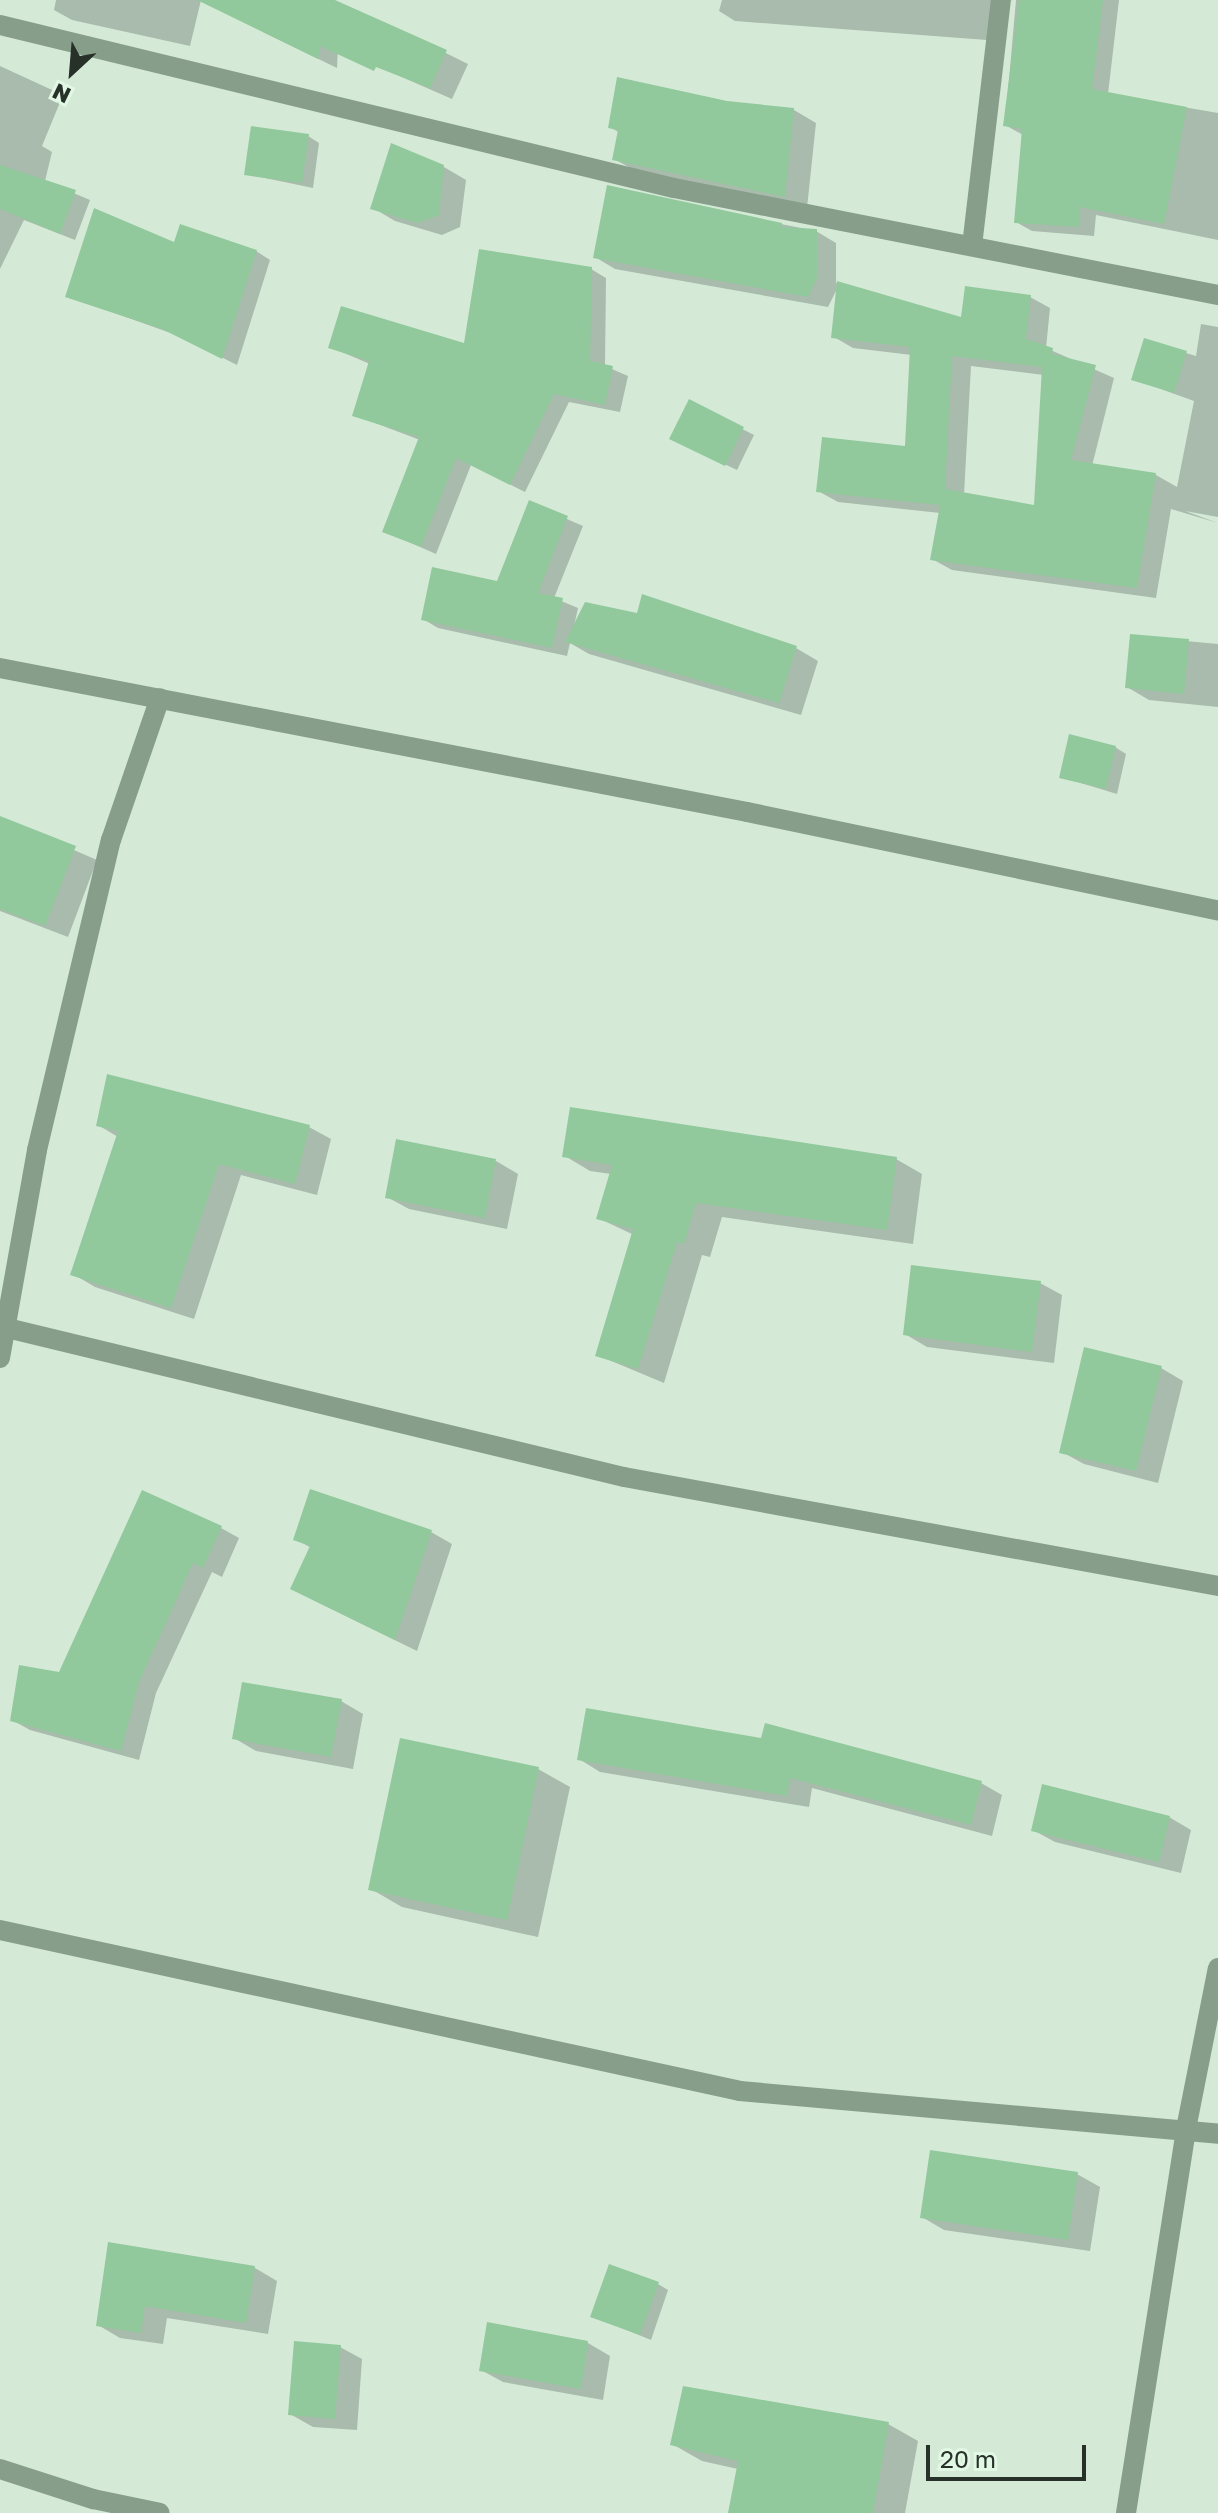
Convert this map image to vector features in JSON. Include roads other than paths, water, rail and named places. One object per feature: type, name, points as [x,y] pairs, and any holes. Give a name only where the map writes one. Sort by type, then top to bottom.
[{"type":"street","points":[[972,246],[1001,0]]},
{"type":"street","points":[[0,25],[444,136],[1218,295]]},
{"type":"street","points":[[0,668],[747,812],[1218,910]]},
{"type":"street","points":[[0,1358],[37,1150],[107,855],[160,698]]},
{"type":"street","points":[[7,1328],[624,1477],[1218,1586]]},
{"type":"street","points":[[0,1930],[740,2091],[1218,2134]]},
{"type":"street","points":[[1126,2513],[1186,2129],[1218,1968]]},
{"type":"street","points":[[0,2469],[93,2499],[160,2513]]}]
